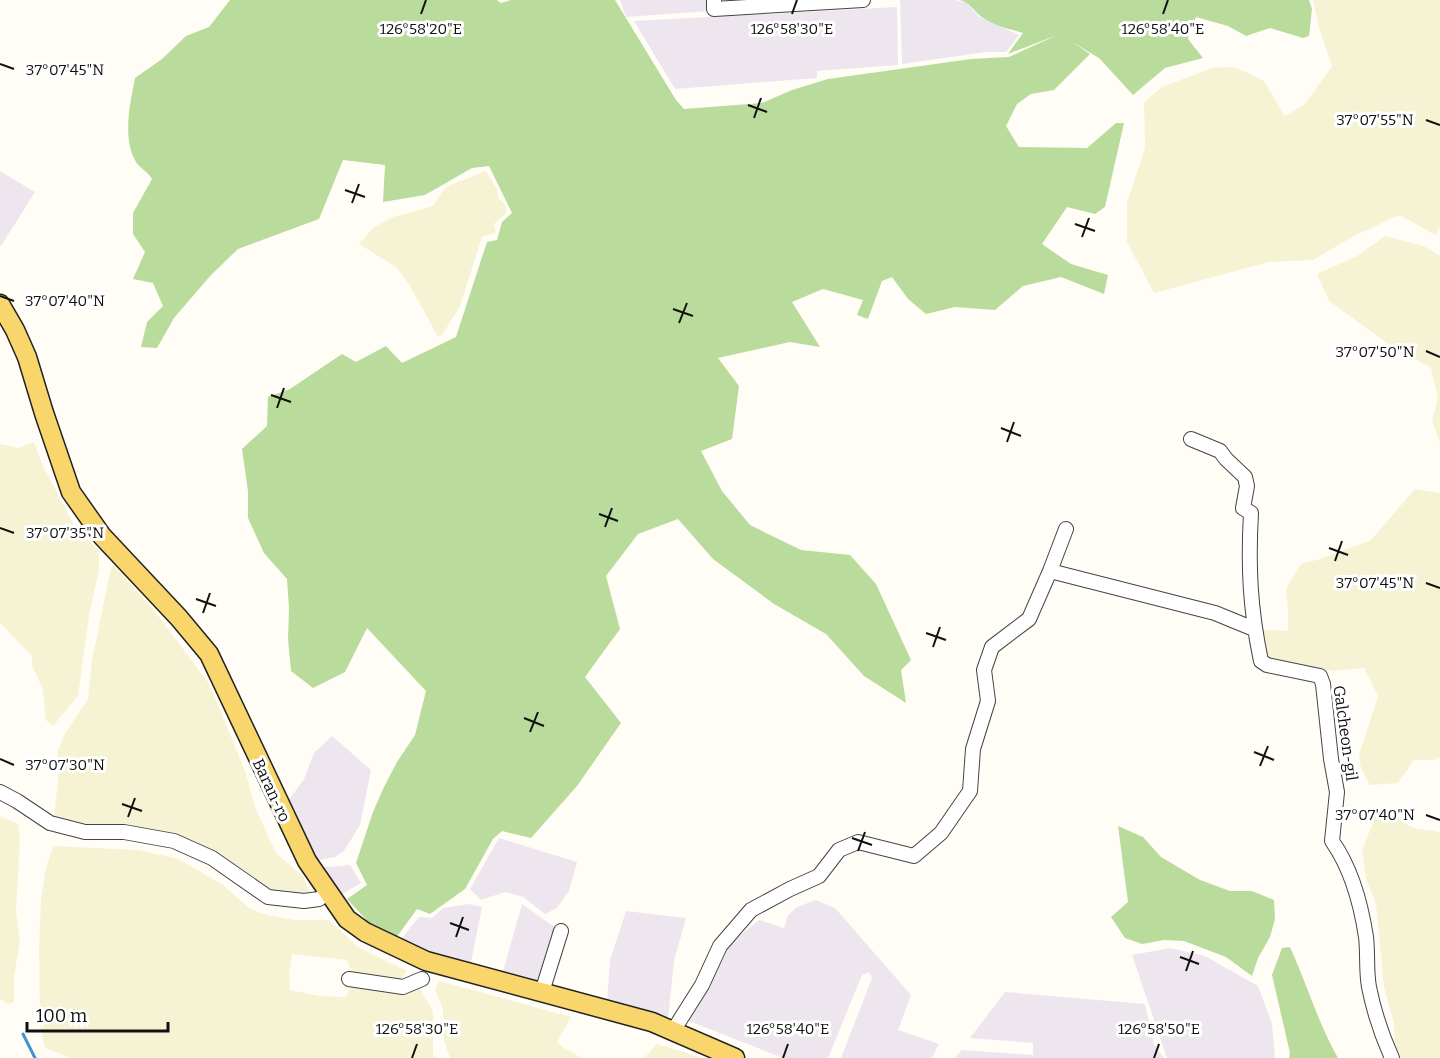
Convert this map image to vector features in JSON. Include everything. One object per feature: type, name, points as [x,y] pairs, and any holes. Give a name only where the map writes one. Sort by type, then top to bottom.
[{"type":"main road","name":"Baran-ro","points":[[0,304],[27,357],[71,492],[102,536],[179,618],[209,654],[307,861],[347,919],[375,937],[426,961],[652,1022],[735,1058]]},
{"type":"street","points":[[714,0],[714,9],[863,0]]},
{"type":"street","name":"Galcheon-gil","points":[[1191,440],[1220,451],[1245,477],[1243,508],[1251,513],[1248,565],[1254,629],[1261,661],[1267,665],[1320,676],[1323,684],[1337,792],[1332,841],[1343,856],[1358,901],[1366,937],[1369,987],[1383,1037],[1392,1058]]},
{"type":"street","points":[[673,1031],[702,984],[720,946],[751,910],[819,876],[838,850],[858,842],[914,856],[941,833],[970,791],[973,749],[988,701],[984,670],[992,647],[1029,619],[1066,529]]},
{"type":"street","points":[[1050,571],[1215,613],[1254,629]]},
{"type":"street","points":[[0,792],[50,823],[85,832],[124,832],[174,841],[212,858],[268,897],[304,901],[319,899],[329,891]]},
{"type":"street","points":[[542,992],[561,931]]},
{"type":"street","points":[[349,980],[403,987],[422,979]]},
{"type":"shaded area","points":[[620,0],[710,0],[710,11],[626,17]]},
{"type":"shaded area","points":[[900,0],[955,0],[967,3],[979,17],[1019,35],[1006,52],[987,52],[902,64]]},
{"type":"shaded area","points":[[1313,0],[1440,0],[1440,226],[1436,235],[1399,215],[1354,236],[1313,260],[1269,262],[1154,293],[1127,242],[1127,203],[1145,148],[1144,102],[1162,87],[1212,68],[1235,67],[1264,81],[1285,116],[1304,105],[1332,66],[1319,28]]},
{"type":"shaded area","points":[[897,7],[898,65],[817,71],[817,78],[675,89],[634,21]]},
{"type":"shaded area","points":[[0,171],[35,192],[1,246],[0,245]]},
{"type":"shaded area","points":[[486,171],[507,212],[494,224],[496,233],[482,237],[460,306],[442,335],[438,337],[410,286],[396,267],[359,244],[374,227],[393,217],[433,206],[442,192],[450,185]]},
{"type":"shaded area","points":[[1385,236],[1424,246],[1440,256],[1440,442],[1432,421],[1438,398],[1431,368],[1391,346],[1329,301],[1317,274],[1357,256]]},
{"type":"shaded area","points":[[34,442],[43,466],[75,527],[99,551],[99,570],[89,616],[78,696],[53,726],[46,720],[43,690],[32,665],[32,656],[0,623],[0,444],[19,448]]},
{"type":"shaded area","points":[[1415,489],[1440,493],[1440,757],[1435,760],[1414,760],[1398,783],[1370,785],[1361,768],[1359,755],[1378,696],[1364,668],[1334,671],[1267,658],[1262,630],[1288,631],[1286,589],[1301,564],[1371,540]]},
{"type":"shaded area","points":[[113,565],[153,609],[210,685],[246,774],[255,807],[276,853],[303,876],[311,895],[269,893],[219,857],[57,821],[54,816],[58,782],[58,750],[66,732],[88,699],[92,660]]},
{"type":"shaded area","points":[[332,736],[371,770],[360,825],[344,851],[335,857],[310,859],[286,804],[304,779],[314,753]]},
{"type":"shaded area","points":[[1379,808],[1413,828],[1440,832],[1440,1058],[1398,1058],[1395,1046],[1394,1023],[1384,987],[1376,904],[1366,879],[1362,850]]},
{"type":"shaded area","points":[[0,816],[18,824],[20,838],[16,911],[20,941],[14,976],[14,1002],[8,1004],[0,999]]},
{"type":"shaded area","points":[[499,838],[577,862],[569,891],[557,908],[545,914],[523,897],[505,892],[481,900],[470,889]]},
{"type":"shaded area","points":[[53,846],[138,850],[179,859],[223,885],[250,909],[294,920],[329,920],[358,947],[407,971],[399,981],[352,973],[347,960],[292,954],[289,972],[290,990],[320,996],[345,997],[352,985],[396,994],[419,987],[433,1011],[433,1054],[436,1058],[70,1058],[45,1048],[40,1024],[39,946],[41,898],[46,868]]},
{"type":"shaded area","points":[[350,865],[361,883],[339,896],[318,868]]},
{"type":"shaded area","points":[[816,900],[835,908],[911,995],[898,1030],[939,1044],[932,1058],[841,1058],[872,978],[869,972],[862,975],[828,1058],[783,1058],[684,1019],[731,943],[759,920],[784,928],[788,915],[797,907]]},
{"type":"shaded area","points":[[469,904],[482,907],[470,967],[398,943],[419,917],[432,918],[443,908]]},
{"type":"shaded area","points":[[522,904],[556,928],[537,984],[502,975]]},
{"type":"shaded area","points":[[626,911],[686,918],[674,961],[668,1019],[607,1002],[610,960]]},
{"type":"shaded area","points":[[1170,948],[1205,956],[1258,986],[1272,1024],[1275,1058],[1167,1058],[1132,955]]},
{"type":"shaded area","points":[[439,981],[571,1017],[557,1042],[582,1058],[450,1058],[444,1040],[443,1010],[435,989]]},
{"type":"shaded area","points":[[1005,992],[1145,1004],[1154,1045],[1164,1058],[955,1058],[962,1050],[1033,1055],[1033,1043],[970,1038]]},
{"type":"shaded area","points":[[657,1044],[703,1058],[644,1058]]},
{"type":"green space","points":[[230,0],[497,0],[501,3],[511,0],[615,0],[676,100],[684,109],[762,103],[792,90],[828,79],[971,59],[1009,57],[1057,35],[1008,54],[1023,33],[988,21],[967,3],[960,0],[1309,0],[1312,9],[1309,36],[1303,38],[1270,28],[1246,36],[1228,26],[1196,17],[1188,39],[1203,58],[1165,68],[1133,95],[1099,58],[1072,42],[1090,54],[1054,90],[1031,94],[1017,104],[1006,126],[1019,147],[1087,148],[1116,123],[1124,123],[1105,207],[1095,214],[1067,207],[1042,244],[1071,264],[1108,275],[1104,294],[1061,277],[1023,286],[995,310],[955,307],[926,314],[908,299],[892,277],[882,281],[868,319],[857,315],[863,300],[823,289],[792,302],[820,347],[790,342],[718,358],[739,386],[732,439],[701,451],[722,491],[750,525],[801,550],[850,555],[876,584],[911,660],[901,670],[906,703],[864,676],[826,634],[774,604],[713,559],[678,519],[638,534],[606,576],[620,629],[585,677],[621,723],[577,786],[531,838],[502,831],[493,839],[465,889],[430,914],[417,909],[396,938],[374,928],[347,899],[367,885],[356,863],[384,787],[415,735],[426,691],[367,628],[345,672],[313,688],[291,671],[287,579],[264,553],[248,518],[248,491],[242,449],[267,426],[268,397],[290,389],[342,354],[356,362],[386,346],[402,363],[456,337],[487,242],[497,240],[502,222],[512,213],[489,166],[472,168],[425,195],[383,202],[385,165],[343,160],[319,219],[238,249],[211,275],[174,318],[157,348],[141,347],[147,322],[163,306],[153,283],[133,279],[145,252],[133,234],[133,213],[152,179],[136,162],[129,143],[128,121],[135,78],[162,59],[186,36],[209,27]]},
{"type":"green space","points":[[1118,826],[1143,837],[1161,857],[1200,880],[1230,891],[1252,891],[1274,900],[1275,919],[1270,937],[1258,958],[1252,976],[1226,957],[1184,941],[1164,940],[1142,944],[1125,938],[1111,917],[1128,902]]},
{"type":"green space","points":[[1290,947],[1324,1031],[1338,1058],[1289,1058],[1290,1053],[1272,975],[1282,948]]},
{"type":"waterway","points":[[23,1034],[35,1058]]}]
